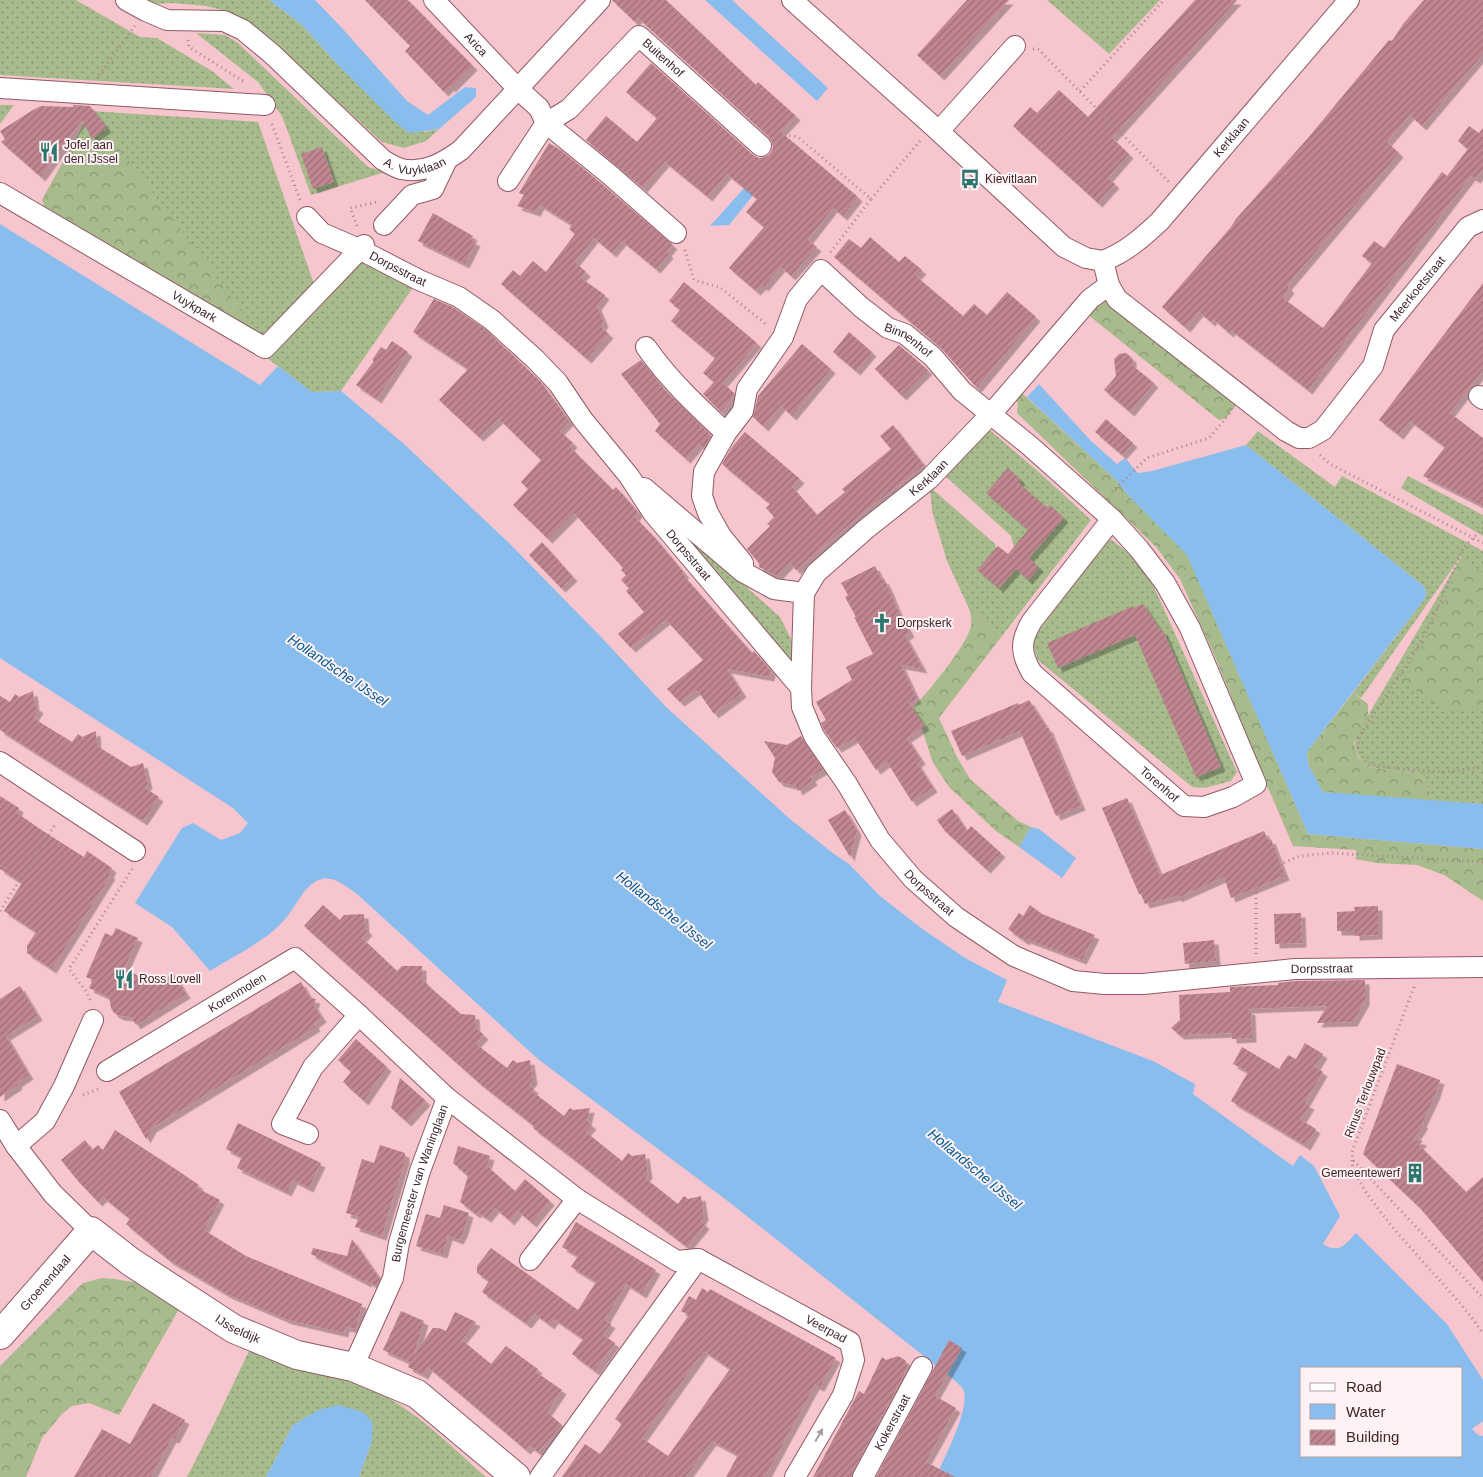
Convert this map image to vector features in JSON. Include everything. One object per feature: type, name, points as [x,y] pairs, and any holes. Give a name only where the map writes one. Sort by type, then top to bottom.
[{"type":"street","points":[[126,0],[146,11]]},
{"type":"street","name":"Arica","points":[[434,0],[518,89]]},
{"type":"street","name":"A. Vuyklaan","points":[[146,11],[167,20],[224,21],[243,30],[272,54],[382,160],[400,169],[425,170],[446,162],[461,150],[600,0]]},
{"type":"street","points":[[792,0],[936,128],[1064,247],[1086,258],[1103,261],[1110,285],[1117,299],[1286,431],[1299,438],[1309,438]]},
{"type":"street","name":"Kerklaan","points":[[1103,261],[1119,254],[1139,241],[1160,220],[1349,0]]},
{"type":"street","name":"Buitenhof","points":[[508,181],[546,123],[569,109],[639,36],[761,146]]},
{"type":"street","points":[[936,128],[1015,46]]},
{"type":"street","points":[[0,88],[265,105]]},
{"type":"street","points":[[518,89],[539,108],[546,123],[610,175],[676,233]]},
{"type":"street","points":[[384,225],[412,195],[433,189],[446,162]]},
{"type":"street","name":"Vuykpark","points":[[0,193],[265,348],[362,247]]},
{"type":"street","name":"Dorpsstraat","points":[[307,217],[322,233],[362,247],[418,280],[459,297],[492,320],[536,360],[558,384],[583,420],[629,476],[653,514],[801,688],[802,707],[814,736],[847,784],[880,840],[913,879],[956,917],[1014,956],[1074,981],[1105,984],[1143,984],[1295,969],[1483,967]]},
{"type":"street","name":"Meerkoetstraat","points":[[1309,438],[1322,430],[1373,366],[1384,330],[1468,227],[1483,220]]},
{"type":"street","points":[[742,572],[743,563],[721,536],[708,513],[702,496],[704,472],[726,433],[743,411],[747,389],[782,338],[796,299],[821,270]]},
{"type":"street","name":"Binnenhof","points":[[821,270],[861,308],[888,328],[905,334],[933,357],[962,391],[991,414]]},
{"type":"street","name":"Kerklaan","points":[[804,593],[816,573],[866,529],[929,479],[991,414],[1090,299],[1110,285]]},
{"type":"street","points":[[646,347],[662,370],[684,395],[726,433]]},
{"type":"street","name":"Torenhof","points":[[991,414],[1112,520],[1139,548],[1165,583],[1190,628],[1256,784],[1233,797],[1204,808],[1184,806],[1032,673],[1026,663],[1023,650],[1024,635],[1028,628],[1112,520]]},
{"type":"street","name":"Dorpsstraat","points":[[629,476],[742,572],[774,589],[804,593]]},
{"type":"street","points":[[801,688],[804,593]]},
{"type":"street","points":[[0,762],[135,850]]},
{"type":"street","name":"Korenmolen","points":[[107,1071],[295,958],[359,1014]]},
{"type":"street","points":[[308,1134],[282,1124],[314,1067],[359,1014],[447,1098]]},
{"type":"street","points":[[16,1146],[45,1121],[64,1086],[93,1020]]},
{"type":"street","name":"Burgemeester van Waninglaan","points":[[353,1367],[393,1278],[399,1243],[420,1171],[447,1098],[577,1199],[677,1261],[698,1260]]},
{"type":"street","name":"IJsseldijk","points":[[0,1120],[16,1146],[53,1194],[91,1231],[131,1262],[234,1329],[297,1355],[353,1367],[417,1394],[516,1477]]},
{"type":"street","points":[[530,1260],[577,1199]]},
{"type":"street","name":"Groenendaal","points":[[0,1335],[91,1231]]},
{"type":"street","points":[[540,1477],[698,1260]]},
{"type":"street","name":"Veerpad","points":[[698,1260],[850,1342],[854,1360],[843,1395],[795,1477]]},
{"type":"street","name":"Kokerstraat","points":[[862,1477],[922,1367]]},
{"type":"path","points":[[1080,91],[1164,0]]},
{"type":"path","points":[[85,93],[146,11]]},
{"type":"path","points":[[1015,46],[1038,50],[1182,195]]},
{"type":"path","points":[[821,270],[827,257],[871,199],[936,128]]},
{"type":"path","points":[[761,146],[768,146],[784,135],[792,135],[799,138],[871,199]]},
{"type":"path","points":[[676,233],[682,236],[694,280],[721,288],[782,338]]},
{"type":"path","points":[[1114,490],[1147,458],[1210,438],[1243,398]]},
{"type":"path","points":[[1309,438],[1314,449],[1330,464],[1483,543]]},
{"type":"path","points":[[1483,528],[1463,548],[1435,614],[1415,652],[1360,735],[1357,743],[1360,754],[1368,764],[1401,769],[1445,772],[1483,767]]},
{"type":"path","points":[[0,911],[68,806]]},
{"type":"path","points":[[93,1020],[94,1008],[86,992],[69,969],[140,857],[135,850]]},
{"type":"path","points":[[1256,972],[1256,874],[1300,856],[1332,853],[1483,862]]},
{"type":"path","name":"Rinus Terlouwpad","points":[[1420,967],[1352,1152],[1353,1160],[1483,1298]]},
{"type":"path","points":[[64,1086],[82,1095],[102,1087],[107,1071]]},
{"type":"path","points":[[1352,1152],[1352,1164],[1360,1182],[1385,1218],[1468,1312],[1483,1334]]},
{"type":"green space","points":[[0,0],[76,0],[140,37],[157,38],[212,71],[234,89],[0,75]]},
{"type":"green space","points":[[143,0],[269,0],[301,24],[339,66],[424,132],[439,129],[426,141],[404,148],[382,142],[247,20],[227,11],[206,6],[173,3],[149,4]]},
{"type":"green space","points":[[1047,0],[1160,0],[1109,54]]},
{"type":"green space","points":[[196,33],[225,35],[238,43],[368,167],[385,172],[311,195],[282,116],[258,82]]},
{"type":"green space","points":[[0,105],[14,105],[0,124]]},
{"type":"green space","points":[[91,111],[258,122],[315,287],[267,339],[42,200]]},
{"type":"green space","points":[[113,140],[260,335],[46,211],[42,200],[74,142],[90,152]]},
{"type":"green space","points":[[359,258],[414,286],[341,391],[312,392],[267,358]]},
{"type":"green space","points":[[1104,295],[1238,403],[1226,418],[1219,420],[1087,314]]},
{"type":"green space","points":[[1021,392],[1116,480],[1126,493],[1187,554],[1308,834],[1483,849],[1483,901],[1444,875],[1417,865],[1376,863],[1356,859],[1356,850],[1293,846],[1216,659],[1180,579],[1156,547],[1017,413],[1018,403],[1014,399]]},
{"type":"green space","points":[[985,426],[1091,520],[1002,636],[970,611],[947,561],[932,511],[930,487],[995,544],[1001,562],[1014,547],[1011,536],[942,473]]},
{"type":"green space","points":[[1258,431],[1335,487],[1342,476],[1483,551],[1483,804],[1436,802],[1419,774],[1367,767],[1359,756],[1355,745],[1356,736],[1464,552],[1361,698],[1353,693],[1426,597],[1425,587],[1246,445]]},
{"type":"green space","points":[[1408,476],[1483,515],[1483,536],[1401,488]]},
{"type":"green space","points":[[667,516],[780,617],[796,649],[792,667]]},
{"type":"green space","points":[[1109,538],[1135,558],[1154,587],[1237,772],[1231,781],[1205,788],[1192,787],[1038,660],[1031,641]]},
{"type":"green space","points":[[1461,561],[1483,572],[1483,708],[1445,711],[1401,680],[1444,605]]},
{"type":"green space","points":[[970,611],[1002,636],[939,718],[957,757],[970,779],[1018,821],[1031,827],[1019,847],[996,831],[949,787],[933,763],[921,726],[909,712],[962,646],[971,626]]},
{"type":"green space","points":[[1353,693],[1368,704],[1368,717],[1356,736],[1354,744],[1358,757],[1367,767],[1419,774],[1436,802],[1323,792],[1308,764],[1307,752]]},
{"type":"green space","points":[[102,1278],[143,1282],[179,1309],[119,1415],[89,1403],[72,1406],[62,1414],[42,1438],[26,1477],[0,1477],[0,1366],[83,1283]]},
{"type":"green space","points":[[249,1351],[277,1362],[351,1382],[399,1404],[429,1427],[486,1477],[359,1477],[372,1441],[293,1425],[266,1477],[187,1477]]},
{"type":"water","points":[[269,0],[315,0],[407,101],[428,115],[465,87],[476,88],[476,97],[439,129],[409,133],[395,122],[339,66],[301,24]]},
{"type":"water","points":[[705,0],[732,0],[828,88],[817,101]]},
{"type":"water","points":[[755,176],[754,194],[729,225],[710,226]]},
{"type":"water","name":"Hollandsche IJssel","points":[[0,224],[260,385],[278,366],[312,392],[341,391],[404,444],[509,543],[603,639],[666,707],[790,819],[849,864],[880,896],[921,928],[965,958],[1007,980],[998,1002],[1153,1061],[1195,1084],[1193,1094],[1293,1166],[1300,1155],[1314,1166],[1340,1216],[1323,1244],[1333,1248],[1341,1247],[1356,1233],[1447,1324],[1483,1380],[1483,1421],[1472,1429],[1478,1435],[1483,1436],[1483,1477],[936,1477],[963,1411],[965,1400],[963,1389],[729,1202],[539,1060],[349,888],[332,879],[327,878],[316,881],[306,890],[286,918],[270,934],[210,971],[172,927],[135,903],[182,828],[193,823],[221,840],[240,833],[248,823],[233,808],[0,658]]},
{"type":"water","points":[[1039,384],[1091,441],[1117,464],[1125,458],[1138,473],[1152,471],[1246,445],[1425,587],[1426,597],[1307,752],[1308,764],[1323,792],[1483,804],[1483,849],[1308,834],[1187,555],[1126,493],[1116,480],[1027,397]]},
{"type":"water","points":[[1031,827],[1039,829],[1076,858],[1062,878],[1019,847]]},
{"type":"water","points":[[338,1405],[363,1412],[373,1423],[372,1441],[359,1477],[266,1477],[293,1425],[318,1410]]},
{"type":"building","points":[[365,0],[408,0],[473,66],[451,88],[450,86],[444,92],[405,51],[410,46]]},
{"type":"building","points":[[612,0],[666,0],[756,85],[758,82],[796,116],[781,132],[858,197],[843,216],[833,208],[808,240],[817,247],[791,276],[781,267],[764,287],[762,285],[756,291],[729,268],[764,227],[746,212],[757,199],[727,174],[708,197],[665,162],[643,188],[586,140],[606,116],[637,142],[657,118],[626,92],[651,63],[753,155],[759,158],[765,157],[770,154],[773,148],[769,137],[638,18],[635,22]]},
{"type":"building","points":[[967,0],[1009,0],[940,76],[917,55]]},
{"type":"building","points":[[1195,0],[1237,0],[1112,138],[1129,154],[1108,178],[1115,184],[1098,203],[1013,126],[1030,107],[1037,113],[1059,90],[1088,117]]},
{"type":"building","points":[[1424,0],[1483,0],[1483,54],[1422,126],[1410,115],[1387,142],[1399,153],[1287,286],[1290,289],[1283,298],[1323,328],[1372,263],[1362,256],[1374,241],[1384,248],[1442,172],[1447,176],[1468,149],[1458,141],[1469,126],[1479,133],[1483,128],[1483,170],[1476,179],[1471,176],[1308,390],[1231,330],[1229,333],[1213,319],[1211,322],[1199,312],[1186,328],[1162,307],[1236,219],[1308,138],[1389,40],[1392,41],[1403,24]]},
{"type":"building","points":[[73,105],[90,106],[107,128],[92,139],[82,120],[41,177],[1,142],[5,139],[0,131],[33,110],[41,106],[74,107]]},
{"type":"building","points":[[549,143],[562,151],[673,245],[667,252],[669,254],[656,269],[622,241],[612,253],[594,238],[575,262],[586,272],[581,278],[605,295],[597,306],[604,323],[601,327],[609,334],[587,359],[501,284],[513,270],[520,276],[533,261],[546,272],[575,234],[569,229],[572,225],[540,205],[536,212],[517,206],[524,195],[519,193]]},
{"type":"building","points":[[322,147],[334,182],[313,189],[301,154]]},
{"type":"building","points":[[433,213],[473,236],[471,240],[476,242],[465,264],[418,241]]},
{"type":"building","points":[[870,237],[899,262],[905,256],[922,270],[916,276],[963,316],[974,304],[987,315],[1007,292],[1036,317],[977,388],[941,348],[834,257],[849,239],[861,248]]},
{"type":"building","points":[[684,282],[757,343],[723,383],[734,393],[734,396],[721,412],[703,394],[714,382],[703,373],[715,358],[671,321],[680,310],[669,301]]},
{"type":"building","points":[[1483,283],[1483,370],[1450,413],[1483,438],[1483,506],[1423,476],[1445,447],[1410,421],[1399,435],[1379,420]]},
{"type":"building","points":[[434,299],[453,307],[485,329],[540,381],[569,421],[560,431],[573,443],[570,447],[613,490],[616,487],[638,512],[635,517],[685,574],[683,575],[752,653],[754,651],[771,671],[770,677],[727,669],[742,693],[714,714],[697,690],[680,702],[667,689],[703,660],[666,620],[631,648],[618,634],[644,612],[626,591],[629,588],[621,580],[626,575],[621,570],[623,568],[574,513],[548,539],[513,505],[528,489],[521,482],[541,460],[499,419],[479,437],[439,400],[468,369],[413,332]]},
{"type":"building","points":[[849,332],[872,352],[856,371],[833,352]]},
{"type":"building","points":[[392,341],[408,352],[377,399],[356,385],[374,361],[372,360],[381,347],[386,350]]},
{"type":"building","points":[[802,344],[831,369],[792,416],[781,406],[764,427],[753,417],[758,396]]},
{"type":"building","points":[[899,345],[928,370],[902,396],[875,369]]},
{"type":"building","points":[[1126,353],[1132,358],[1132,365],[1154,383],[1130,412],[1104,390],[1116,376],[1114,359],[1119,354]]},
{"type":"building","points":[[641,360],[664,389],[711,435],[704,448],[699,444],[686,459],[655,431],[660,424],[621,374]]},
{"type":"building","points":[[1106,419],[1133,443],[1122,455],[1095,432]]},
{"type":"building","points":[[893,425],[924,465],[796,570],[790,563],[777,576],[759,567],[759,563],[747,549],[770,526],[767,524],[774,517],[766,508],[770,504],[722,464],[732,447],[745,432],[800,479],[792,487],[817,515],[845,492],[842,489],[891,449],[880,436]]},
{"type":"building","points":[[1008,468],[1021,480],[1019,483],[1047,508],[1050,505],[1064,518],[1029,558],[1039,567],[1028,580],[1016,569],[999,588],[977,570],[998,546],[1008,554],[1028,530],[986,493]]},
{"type":"building","points":[[542,542],[573,577],[561,588],[529,555]]},
{"type":"building","points":[[875,566],[882,580],[884,579],[910,633],[905,636],[923,669],[901,665],[917,699],[909,703],[925,726],[907,738],[921,760],[917,763],[933,788],[912,802],[887,762],[876,770],[855,738],[837,748],[824,730],[821,723],[826,720],[816,702],[852,680],[846,667],[873,654],[854,617],[856,617],[845,597],[848,595],[841,583]]},
{"type":"building","points":[[1143,604],[1161,631],[1163,630],[1221,767],[1196,777],[1135,635],[1058,668],[1047,643],[1133,606],[1133,608]]},
{"type":"building","points":[[33,691],[35,706],[39,709],[34,717],[41,723],[72,742],[78,734],[82,737],[96,731],[97,746],[131,767],[143,763],[148,784],[145,788],[159,797],[143,821],[0,730],[0,696],[10,702],[15,694],[19,697]]},
{"type":"building","points":[[1029,700],[1048,727],[1081,806],[1056,816],[1020,731],[962,756],[951,731]]},
{"type":"building","points":[[801,736],[823,770],[811,777],[813,781],[798,791],[796,786],[779,782],[772,772],[775,758],[764,741],[787,745]]},
{"type":"building","points":[[0,796],[19,808],[17,813],[43,831],[84,857],[87,851],[112,868],[109,874],[111,875],[52,969],[27,953],[27,946],[36,932],[4,911],[22,883],[0,869]]},
{"type":"building","points":[[1127,798],[1160,875],[1264,831],[1268,840],[1271,839],[1285,876],[1231,898],[1224,877],[1177,898],[1177,896],[1145,904],[1102,808]]},
{"type":"building","points":[[952,809],[967,831],[971,826],[1001,853],[986,869],[945,831],[937,820]]},
{"type":"building","points":[[845,810],[857,831],[850,857],[828,820]]},
{"type":"building","points":[[323,905],[340,920],[344,915],[364,914],[365,928],[368,931],[362,938],[397,971],[402,966],[422,966],[422,979],[432,989],[461,1014],[475,1015],[476,1028],[484,1035],[476,1044],[507,1068],[513,1060],[517,1063],[530,1060],[533,1080],[529,1085],[534,1089],[532,1091],[564,1116],[570,1108],[573,1110],[590,1108],[587,1121],[592,1125],[586,1132],[622,1161],[628,1153],[632,1156],[645,1154],[648,1174],[645,1178],[678,1204],[684,1196],[688,1199],[701,1196],[704,1216],[701,1221],[705,1225],[687,1247],[533,1128],[534,1126],[478,1082],[304,926]]},
{"type":"building","points":[[1030,905],[1042,914],[1095,935],[1082,960],[1026,939],[1025,941],[1008,929],[1019,913],[1023,916]]},
{"type":"building","points":[[1378,906],[1378,935],[1355,936],[1355,931],[1337,931],[1337,912],[1355,911],[1354,907]]},
{"type":"building","points":[[1301,913],[1302,943],[1275,944],[1274,914]]},
{"type":"building","points":[[116,928],[138,938],[124,969],[156,984],[173,973],[186,994],[136,1025],[131,1017],[120,1016],[114,1013],[109,997],[89,988],[93,980],[86,977],[105,933],[112,936]]},
{"type":"building","points":[[1214,940],[1216,961],[1185,964],[1183,943]]},
{"type":"building","points":[[1365,980],[1365,1001],[1353,1022],[1317,1023],[1327,1006],[1247,1009],[1251,1011],[1252,1038],[1232,1039],[1232,1033],[1180,1035],[1171,1028],[1180,1020],[1179,995],[1230,992],[1230,987],[1278,985],[1278,983],[1296,981]]},
{"type":"building","points":[[301,982],[310,998],[316,999],[314,1005],[322,1018],[314,1024],[316,1027],[152,1128],[146,1139],[119,1092]]},
{"type":"building","points":[[20,986],[38,1016],[6,1036],[29,1075],[0,1097],[0,999]]},
{"type":"building","points":[[356,1039],[387,1067],[364,1101],[343,1082],[351,1072],[338,1060]]},
{"type":"building","points":[[1305,1043],[1323,1054],[1315,1067],[1323,1072],[1305,1103],[1310,1105],[1301,1120],[1316,1129],[1306,1146],[1231,1101],[1248,1072],[1233,1064],[1242,1047],[1279,1069],[1288,1055],[1296,1059]]},
{"type":"building","name":"Gemeentewerf","points":[[1397,1064],[1440,1080],[1435,1096],[1422,1123],[1424,1124],[1414,1139],[1423,1141],[1419,1145],[1466,1192],[1483,1177],[1483,1282],[1420,1208],[1363,1154]]},
{"type":"building","points":[[400,1078],[426,1101],[407,1122],[391,1108]]},
{"type":"building","points":[[238,1123],[321,1163],[309,1188],[293,1180],[287,1192],[237,1168],[242,1157],[226,1149]]},
{"type":"building","points":[[115,1130],[199,1185],[197,1188],[220,1200],[204,1230],[246,1256],[362,1304],[356,1329],[345,1327],[344,1333],[288,1320],[227,1294],[169,1260],[126,1224],[130,1219],[103,1197],[98,1202],[61,1160],[85,1140],[92,1150],[98,1145],[103,1150]]},
{"type":"building","points":[[380,1145],[405,1153],[405,1160],[382,1236],[355,1227],[359,1217],[346,1213],[362,1159],[374,1163]]},
{"type":"building","points":[[458,1146],[490,1156],[487,1166],[515,1191],[525,1179],[550,1201],[532,1223],[518,1211],[510,1221],[495,1208],[487,1218],[477,1212],[476,1214],[460,1202],[468,1176],[453,1163]]},
{"type":"building","points":[[444,1205],[469,1213],[459,1240],[448,1236],[443,1254],[416,1246],[426,1214],[440,1218]]},
{"type":"building","points":[[576,1222],[656,1270],[642,1294],[626,1284],[605,1320],[611,1324],[603,1335],[615,1343],[595,1371],[572,1354],[583,1339],[554,1319],[550,1325],[535,1314],[527,1324],[482,1292],[489,1281],[477,1273],[477,1266],[491,1248],[578,1310],[596,1282],[571,1267],[578,1256],[562,1247]]},
{"type":"building","points":[[352,1239],[380,1279],[377,1286],[367,1281],[367,1283],[311,1254],[313,1248],[347,1256]]},
{"type":"building","points":[[702,1288],[708,1292],[710,1289],[836,1358],[820,1387],[815,1385],[765,1477],[726,1477],[738,1455],[712,1441],[686,1477],[562,1477],[585,1444],[600,1454],[622,1424],[615,1419],[689,1315],[681,1311],[689,1296],[696,1300]],"holes":[[[704,1351],[730,1369],[668,1456],[642,1438]]]},
{"type":"building","points":[[401,1311],[424,1321],[414,1355],[433,1328],[446,1331],[455,1312],[476,1322],[462,1340],[491,1364],[506,1346],[538,1369],[536,1372],[562,1390],[547,1412],[562,1425],[538,1452],[530,1446],[526,1450],[428,1367],[424,1375],[408,1367],[410,1362],[383,1350]]},
{"type":"building","points":[[949,1340],[962,1348],[935,1396],[956,1408],[926,1462],[955,1477],[876,1477]]},
{"type":"building","points":[[898,1356],[905,1360],[908,1367],[851,1477],[813,1477],[859,1391],[864,1394],[882,1357],[886,1360]]},
{"type":"building","points":[[153,1403],[185,1420],[175,1439],[172,1438],[151,1477],[74,1477],[102,1429],[130,1444]]},
{"type":"place","name":"Jofel aan den IJssel","points":[[49,152]]},
{"type":"place","name":"Kievitlaan","points":[[970,179]]},
{"type":"place","name":"Dorpskerk","points":[[882,623]]},
{"type":"place","name":"Ross Lovell","points":[[124,979]]},
{"type":"place","name":"Gemeentewerf","points":[[1415,1173]]}]
